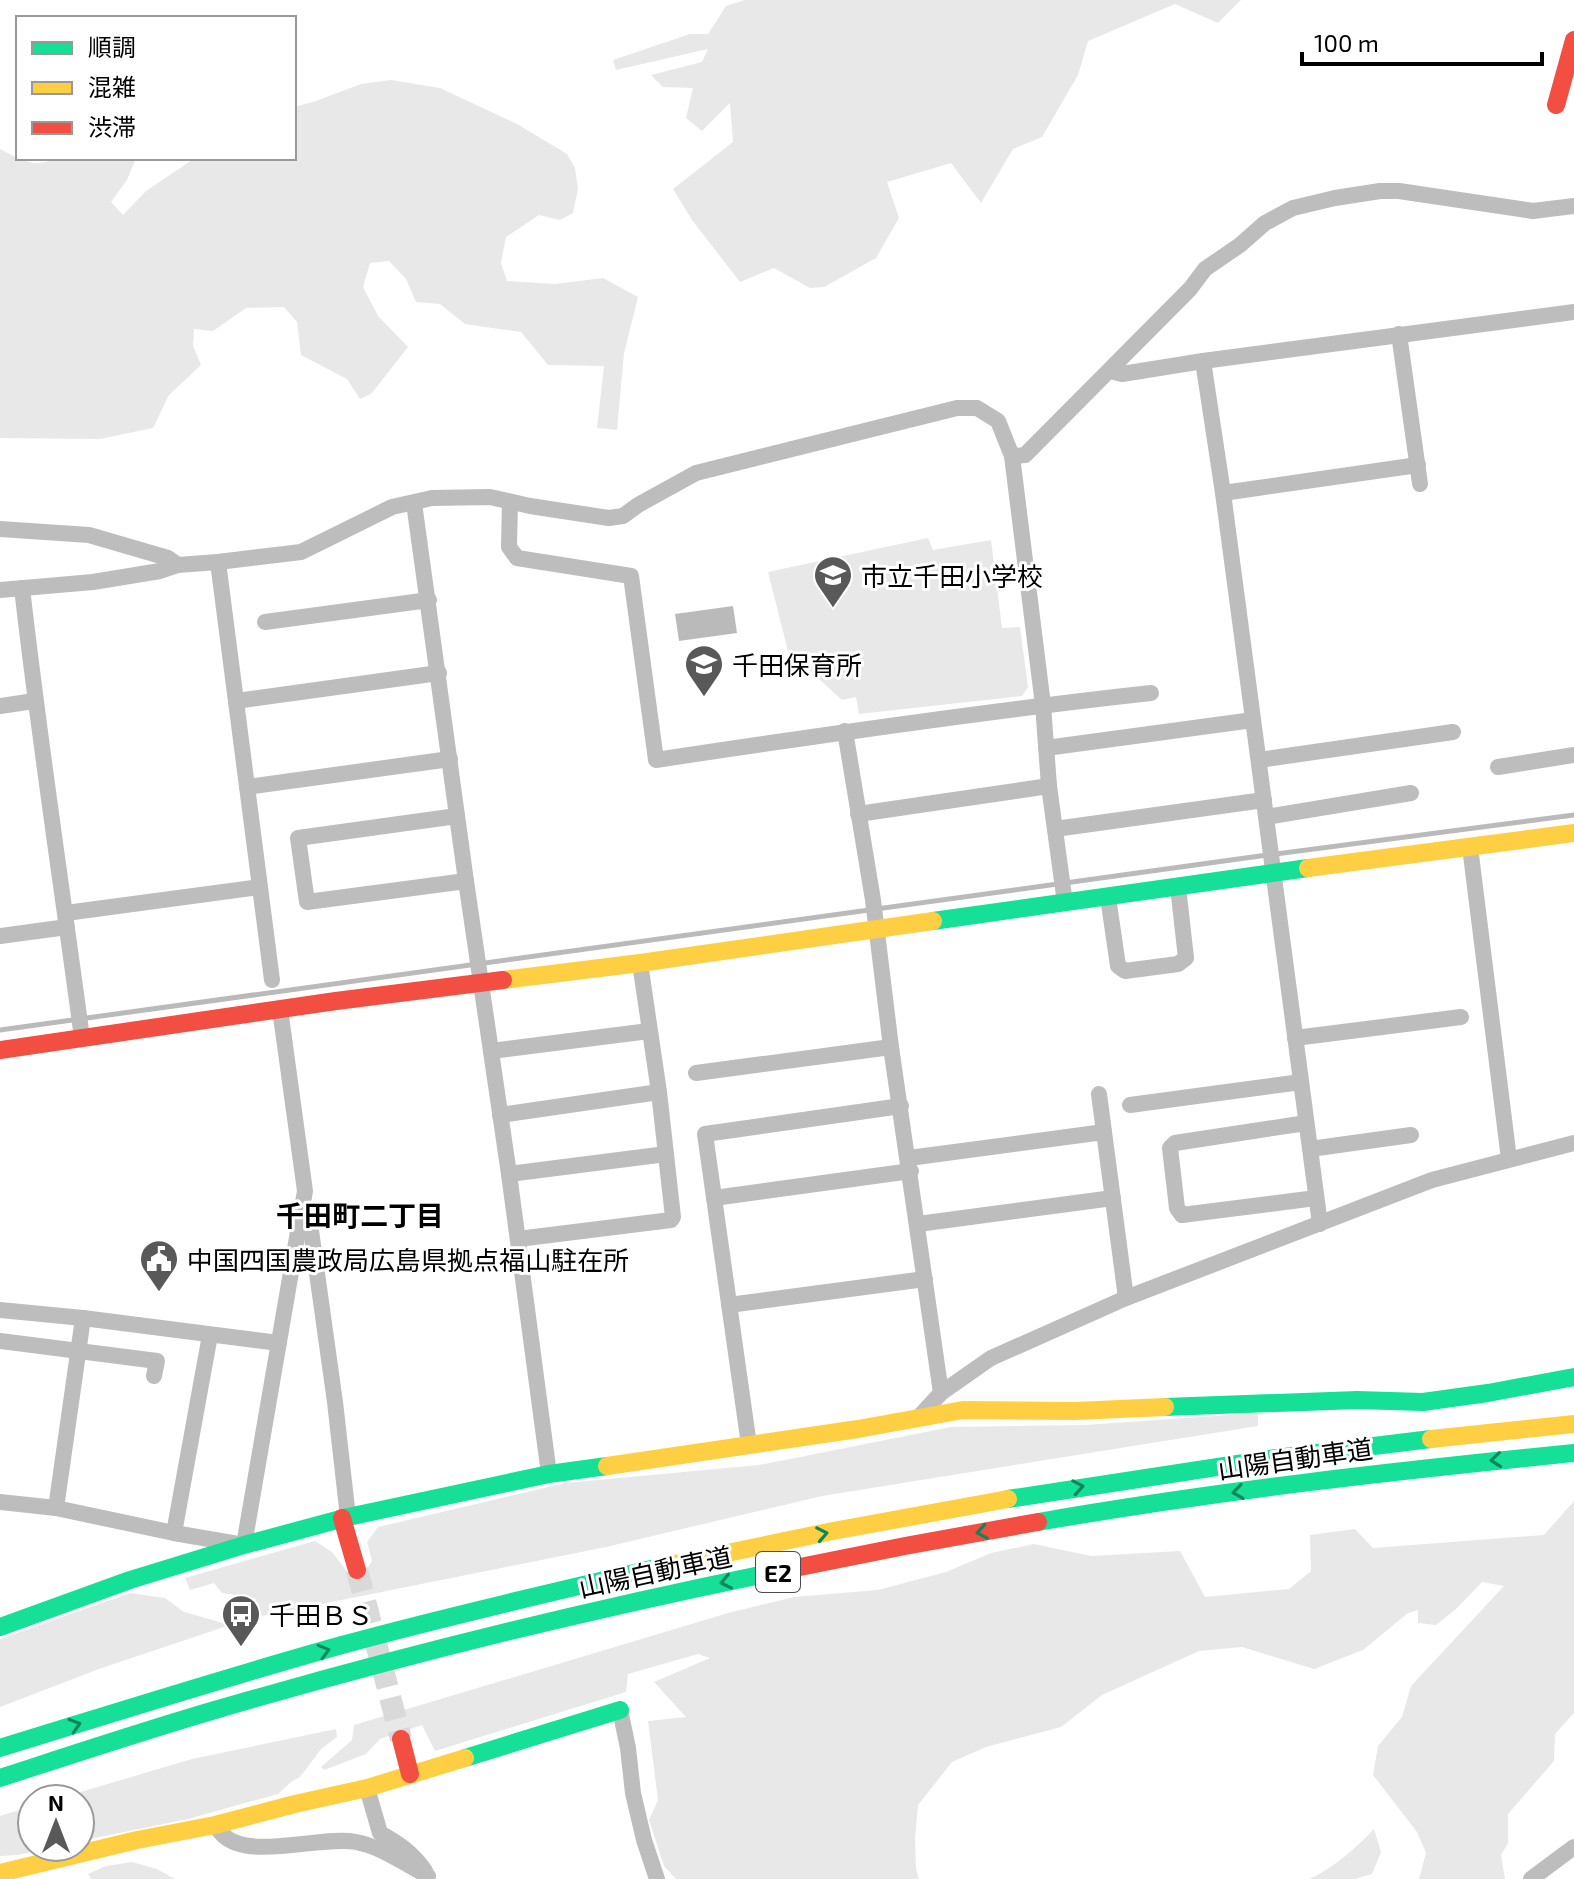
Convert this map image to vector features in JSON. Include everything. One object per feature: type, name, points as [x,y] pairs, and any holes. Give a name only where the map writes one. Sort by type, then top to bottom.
[{"type":"main road","points":[[1556,105],[1574,40]]},
{"type":"main road","points":[[0,1050],[80,1026],[280,1009],[480,971],[640,963],[1064,891],[1108,897],[1178,887],[1271,861],[1470,847],[1574,833]]},
{"type":"main road","points":[[0,1627],[130,1580],[244,1545],[345,1518],[549,1474],[963,1410],[1075,1411],[1357,1400],[1423,1402],[1574,1377]]},
{"type":"main road","name":"山陽自動車道","points":[[0,1748],[392,1632],[687,1561],[928,1512],[1118,1480],[1301,1453],[1574,1424]]},
{"type":"main road","name":"山陽自動車道","points":[[0,1778],[243,1702],[370,1667],[552,1621],[735,1580],[1124,1508],[1303,1482],[1574,1453]]},
{"type":"main road","points":[[345,1518],[357,1570]]},
{"type":"main road","points":[[0,1873],[367,1788],[620,1710]]},
{"type":"main road","points":[[401,1739],[410,1774]]},
{"type":"street","points":[[1012,456],[1025,455],[1190,289],[1205,269],[1265,223],[1293,208],[1380,191],[1399,191],[1533,211],[1574,206]]},
{"type":"street","points":[[1110,371],[1122,374],[1574,312]]},
{"type":"street","points":[[1399,334],[1420,484]]},
{"type":"street","points":[[1203,361],[1320,1224]]},
{"type":"street","points":[[0,590],[93,582],[178,565],[301,552],[392,507],[432,498],[490,497],[609,518],[623,516],[696,473],[957,408],[977,408],[998,421],[1012,456],[1043,705],[1049,786],[1064,891]]},
{"type":"street","points":[[1223,493],[1418,465]]},
{"type":"street","points":[[510,502],[509,547],[517,558],[631,576],[656,760],[845,731],[1151,693]]},
{"type":"street","points":[[414,503],[549,1474]]},
{"type":"street","points":[[0,529],[89,535],[168,558],[178,565]]},
{"type":"street","points":[[218,562],[272,980]]},
{"type":"street","points":[[22,588],[34,701],[80,1026]]},
{"type":"street","points":[[265,622],[429,600]]},
{"type":"street","points":[[236,701],[439,673]]},
{"type":"street","points":[[0,706],[34,701]]},
{"type":"street","points":[[1046,748],[1253,720]]},
{"type":"street","points":[[845,731],[873,902],[941,1393]]},
{"type":"street","points":[[1259,760],[1453,732]]},
{"type":"street","points":[[1498,767],[1574,755]]},
{"type":"street","points":[[247,787],[450,759]]},
{"type":"street","points":[[858,814],[1049,786]]},
{"type":"street","points":[[1266,817],[1411,793]]},
{"type":"street","points":[[1055,829],[1264,800]]},
{"type":"street","points":[[457,816],[298,838],[305,889],[307,902],[466,881]]},
{"type":"street","points":[[1470,847],[1509,1159]]},
{"type":"street","points":[[0,936],[66,920],[260,887]]},
{"type":"street","points":[[1108,897],[1118,966],[1125,971],[1178,964],[1186,958],[1178,887]]},
{"type":"street","points":[[518,1239],[671,1220],[673,1217],[640,963]]},
{"type":"street","points":[[280,1009],[335,1402],[345,1518]]},
{"type":"street","points":[[1295,1038],[1461,1017]]},
{"type":"street","points":[[491,1051],[649,1031]]},
{"type":"street","points":[[696,1073],[891,1047]]},
{"type":"street","points":[[1130,1105],[1301,1082]]},
{"type":"street","points":[[500,1115],[659,1092]]},
{"type":"street","points":[[1099,1094],[1126,1298]]},
{"type":"street","points":[[749,1445],[705,1134],[901,1106]]},
{"type":"street","points":[[1306,1123],[1175,1143],[1170,1148],[1177,1208],[1182,1215],[1316,1198]]},
{"type":"street","points":[[714,1198],[1104,1132]]},
{"type":"street","points":[[1310,1149],[1411,1135]]},
{"type":"street","points":[[918,1418],[941,1393],[991,1358],[1126,1298],[1432,1180],[1574,1143]]},
{"type":"street","points":[[509,1174],[666,1154]]},
{"type":"street","points":[[0,1502],[56,1508],[244,1545],[305,1191]]},
{"type":"street","points":[[918,1224],[1113,1198]]},
{"type":"street","points":[[729,1305],[925,1279]]},
{"type":"street","points":[[0,1310],[279,1343]]},
{"type":"street","points":[[56,1508],[83,1318]]},
{"type":"street","points":[[174,1533],[210,1335]]},
{"type":"street","points":[[0,1341],[157,1361],[154,1376]]},
{"type":"street","points":[[620,1710],[633,1793],[657,1879]]},
{"type":"street","points":[[367,1788],[380,1833],[404,1847],[429,1878]]},
{"type":"street","points":[[215,1825],[224,1837],[245,1845],[288,1846],[353,1841],[375,1847],[429,1878]]},
{"type":"street","points":[[1531,1879],[1574,1847]]},
{"type":"shaded area","points":[[745,0],[1241,0],[1218,23],[1175,4],[1088,41],[1078,75],[1042,137],[1013,149],[981,203],[951,163],[887,182],[899,218],[876,258],[824,287],[810,288],[774,268],[740,282],[692,220],[673,189],[733,142],[730,103],[702,131],[686,118],[693,88],[663,87],[651,75],[702,62],[708,49],[616,70],[613,60],[690,34],[708,34],[726,6]]},
{"type":"shaded area","points":[[391,80],[440,88],[517,124],[567,154],[575,168],[578,189],[573,213],[560,220],[539,215],[506,237],[501,263],[507,281],[555,284],[603,278],[638,297],[624,353],[617,430],[597,428],[604,366],[548,365],[521,332],[465,324],[440,304],[416,302],[406,279],[389,261],[370,263],[363,287],[378,316],[408,347],[372,393],[360,399],[347,379],[301,355],[297,322],[284,307],[246,308],[213,331],[194,329],[193,346],[201,365],[169,395],[153,428],[100,439],[0,438],[0,149],[16,157],[16,160],[34,163],[50,160],[135,160],[127,180],[111,202],[123,215],[146,191],[192,160],[296,160],[296,106],[361,84]]},
{"type":"shaded area","points":[[928,538],[933,550],[991,540],[1002,628],[1020,627],[1028,687],[1022,696],[859,714],[856,697],[842,700],[788,651],[768,572]]},
{"type":"shaded area","points":[[733,606],[737,633],[679,641],[675,614]]},
{"type":"shaded area","points":[[1258,1413],[1258,1426],[822,1496],[606,1547],[262,1616],[255,1598],[222,1593],[214,1583],[190,1590],[185,1578],[315,1541],[332,1552],[349,1574],[367,1569],[372,1561],[367,1542],[378,1527],[565,1483],[759,1465],[951,1427],[1085,1425]]},
{"type":"shaded area","points":[[1574,1501],[1574,1713],[1555,1734],[1554,1761],[1508,1814],[1508,1843],[1501,1855],[1505,1879],[1419,1879],[1426,1853],[1417,1832],[1373,1775],[1378,1746],[1402,1717],[1411,1686],[1504,1586],[1482,1582],[1436,1625],[1418,1623],[1418,1610],[1408,1613],[1363,1650],[1314,1669],[1242,1647],[1199,1651],[1102,1695],[1061,1727],[986,1747],[952,1762],[918,1805],[915,1839],[919,1879],[676,1879],[664,1866],[649,1820],[658,1800],[648,1721],[686,1717],[654,1682],[710,1658],[698,1654],[628,1674],[626,1692],[435,1751],[422,1725],[380,1739],[366,1754],[324,1770],[321,1767],[352,1740],[354,1725],[728,1613],[794,1597],[878,1590],[946,1572],[991,1553],[1034,1544],[1091,1556],[1180,1551],[1205,1597],[1289,1589],[1311,1571],[1310,1535],[1355,1529],[1373,1548],[1544,1535]]},
{"type":"shaded area","points":[[130,1593],[165,1598],[184,1612],[230,1625],[99,1669],[0,1707],[0,1639]]},
{"type":"shaded area","points":[[336,1729],[337,1737],[321,1749],[300,1777],[278,1794],[188,1819],[96,1838],[96,1787],[192,1759]]},
{"type":"shaded area","points":[[16,1811],[16,1855],[0,1856],[0,1816]]},
{"type":"shaded area","points":[[1374,1829],[1381,1852],[1372,1874],[1355,1879],[1309,1879],[1344,1857]]},
{"type":"shaded area","points":[[132,1862],[157,1869],[175,1879],[91,1879],[88,1874],[106,1866]]},
{"type":"waterway","points":[[0,1030],[1574,815]]},
{"type":"tunnel","points":[[357,1570],[401,1739]]},
{"type":"traffic: fast","points":[[933,921],[1308,868]]},
{"type":"traffic: fast","points":[[1165,1407],[1357,1400],[1423,1402],[1574,1377]]},
{"type":"traffic: fast","points":[[1008,1499],[1276,1458],[1431,1439]]},
{"type":"traffic: fast","points":[[1038,1522],[1305,1483],[1574,1453]]},
{"type":"traffic: fast","points":[[0,1627],[130,1580],[348,1517],[549,1474],[607,1466]]},
{"type":"traffic: fast","points":[[0,1748],[342,1645],[660,1567]]},
{"type":"traffic: fast","points":[[0,1778],[188,1718],[352,1672],[560,1619],[770,1573]]},
{"type":"traffic: fast","points":[[465,1758],[620,1710]]},
{"type":"traffic: slow","points":[[1308,868],[1574,833]]},
{"type":"traffic: slow","points":[[503,980],[933,921]]},
{"type":"traffic: slow","points":[[607,1466],[858,1429],[963,1410],[1075,1411],[1165,1407]]},
{"type":"traffic: slow","points":[[1431,1439],[1574,1424]]},
{"type":"traffic: slow","points":[[660,1567],[1008,1499]]},
{"type":"traffic: slow","points":[[0,1873],[367,1788],[465,1758]]},
{"type":"traffic: jam","points":[[1556,105],[1574,40]]},
{"type":"traffic: jam","points":[[0,1050],[503,980]]},
{"type":"traffic: jam","points":[[342,1518],[357,1570]]},
{"type":"traffic: jam","points":[[770,1573],[1038,1522]]},
{"type":"traffic: jam","points":[[401,1739],[410,1774]]},
{"type":"place","name":"市立千田小学校","points":[[833,609]]},
{"type":"place","name":"千田保育所","points":[[704,698]]},
{"type":"place","name":"中国四国農政局広島県拠点福山駐在所","points":[[159,1293]]},
{"type":"place","name":"千田ＢＳ","points":[[241,1648]]},
{"type":"district","name":"千田町二丁目","points":[[360,1215]]}]
